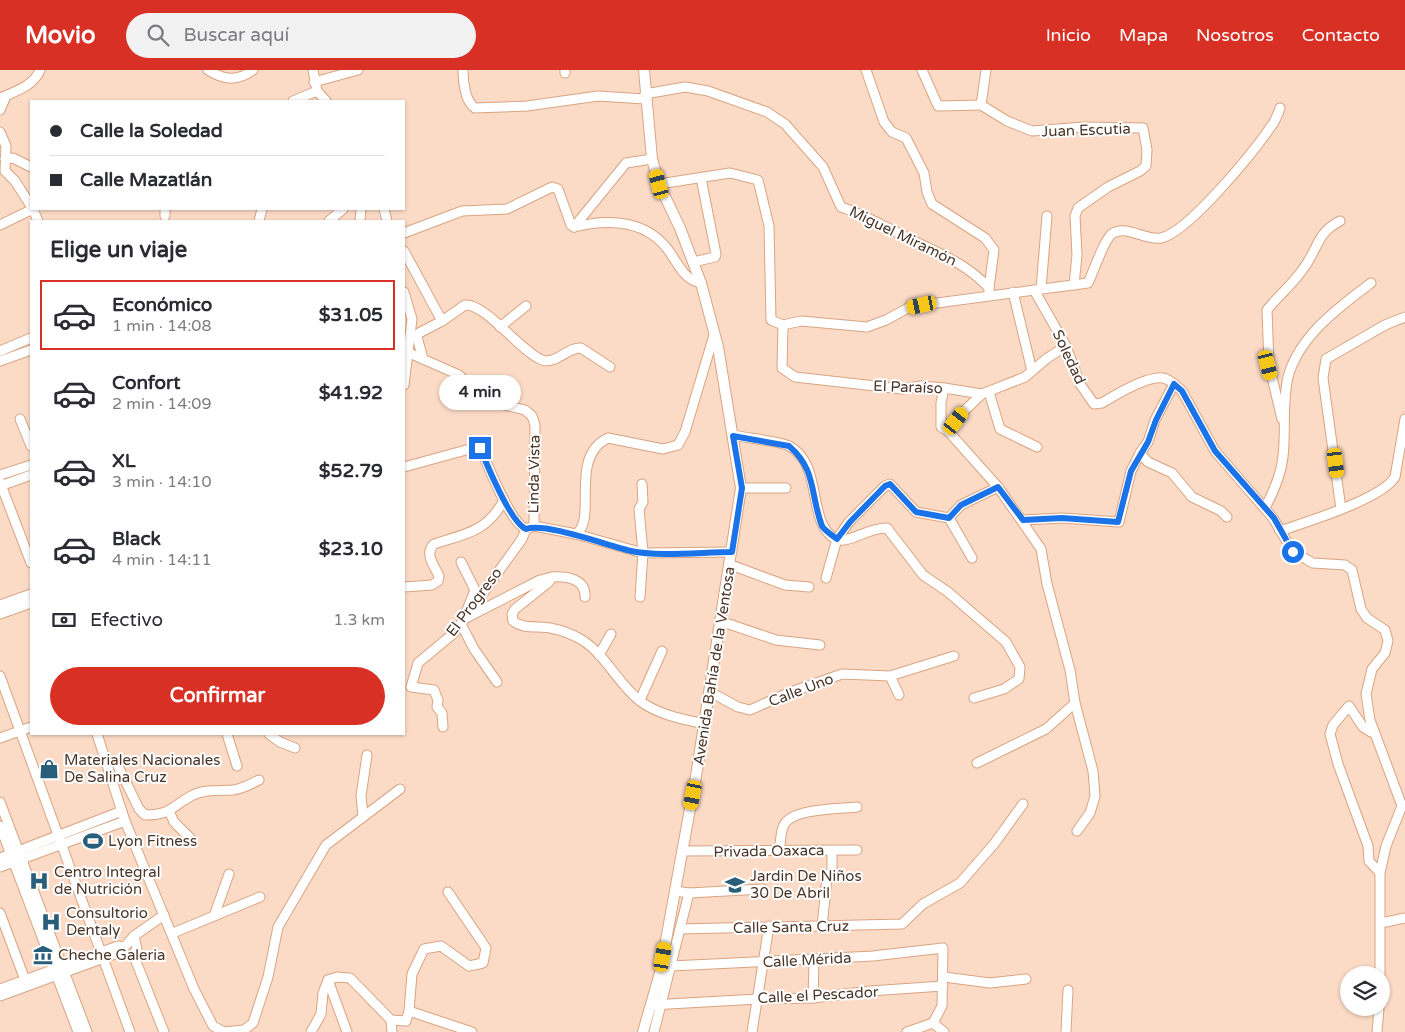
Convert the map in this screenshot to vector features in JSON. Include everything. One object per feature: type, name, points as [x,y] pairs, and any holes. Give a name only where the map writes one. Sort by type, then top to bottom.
[{"type":"main road","name":"Avenida Bahía de la Ventosa","points":[[643,1032],[660,973],[675,892],[705,724],[742,488],[714,335],[700,283],[693,262],[659,184],[652,159],[644,70]]},
{"type":"street","points":[[0,110],[3,97],[24,88],[38,76],[40,70]]},
{"type":"street","points":[[208,70],[220,77],[241,78],[253,70]]},
{"type":"street","points":[[312,70],[315,87],[325,100]]},
{"type":"street","points":[[295,100],[337,73],[358,70]]},
{"type":"street","name":"Miguel Miramón","points":[[463,70],[470,106],[474,108],[527,106],[598,96],[645,96],[685,87],[708,91],[767,112],[786,124],[823,167],[841,207],[868,216],[901,235],[957,261],[975,273],[989,292]]},
{"type":"street","points":[[922,70],[938,106],[981,105],[986,70]]},
{"type":"street","points":[[866,72],[884,122],[892,132],[906,138],[919,162],[924,173],[927,192],[932,204],[985,238],[994,250],[989,292]]},
{"type":"street","name":"Juan Escutia","points":[[981,105],[1007,121],[1032,131],[1084,127],[1143,128],[1147,150],[1146,166],[1108,187],[1078,208],[1075,216],[1077,255],[1074,285]]},
{"type":"street","points":[[659,184],[730,173],[758,180],[769,226],[771,320],[783,325],[800,321],[867,327],[886,320],[910,307],[989,292],[1013,292],[1088,283],[1098,264],[1108,236],[1115,231],[1127,232],[1148,238],[1163,238],[1196,214],[1263,138],[1274,124],[1280,108]]},
{"type":"street","points":[[0,132],[6,146],[5,171],[15,181],[30,205]]},
{"type":"street","points":[[5,159],[13,158],[30,166]]},
{"type":"street","points":[[574,227],[626,163],[652,159]]},
{"type":"street","points":[[693,262],[715,257],[716,254],[701,178]]},
{"type":"street","points":[[405,233],[462,211],[507,210],[552,187],[558,189],[571,225],[574,227]]},
{"type":"street","points":[[0,225],[30,209]]},
{"type":"street","points":[[330,220],[342,210]]},
{"type":"street","points":[[1038,289],[1047,216]]},
{"type":"street","points":[[1284,426],[1268,365],[1267,310],[1304,268],[1314,246],[1327,227],[1340,221]]},
{"type":"street","points":[[574,227],[594,222],[622,222],[645,230],[670,252],[679,267],[692,281],[700,283]]},
{"type":"street","points":[[405,253],[442,321]]},
{"type":"street","points":[[1265,508],[1271,498],[1283,458],[1288,377],[1297,354],[1322,324],[1371,283]]},
{"type":"street","name":"Soledad","points":[[1038,289],[1066,346],[1080,384],[1094,404],[1102,403],[1142,383],[1160,377],[1174,384]]},
{"type":"street","points":[[1013,292],[1032,371]]},
{"type":"street","points":[[405,295],[412,319],[405,373]]},
{"type":"street","points":[[423,359],[417,337],[419,333],[442,321],[465,304],[469,304],[483,312],[541,360],[549,360],[581,348],[610,367]]},
{"type":"street","points":[[500,327],[526,306]]},
{"type":"street","points":[[1341,509],[1323,378],[1326,359],[1405,317]]},
{"type":"street","name":"El Paraíso","points":[[783,325],[782,368],[795,377],[902,389],[921,386],[985,393]]},
{"type":"street","points":[[576,534],[582,526],[586,467],[599,442],[608,438],[663,449],[678,445],[685,432],[714,335]]},
{"type":"street","points":[[0,351],[30,338]]},
{"type":"street","points":[[948,431],[964,411],[985,393],[1025,377],[1066,346]]},
{"type":"street","points":[[0,361],[30,350]]},
{"type":"street","name":"Linda Vista","points":[[407,352],[463,378],[478,394],[496,403],[525,410],[532,416],[534,425],[530,528]]},
{"type":"street","points":[[1023,520],[1062,518],[1118,522],[1131,471],[1148,442],[1156,420],[1174,384],[1182,391],[1215,451],[1274,518],[1293,552],[1313,563],[1346,565],[1352,570],[1361,609],[1367,618],[1385,630],[1388,641],[1386,653],[1372,669],[1366,694],[1371,732],[1363,727],[1349,706],[1333,725],[1330,734],[1338,764],[1368,846],[1370,861],[1380,873]]},
{"type":"street","points":[[944,388],[941,402],[941,428],[948,431],[998,487],[1023,520],[1042,550],[1047,584],[1070,670],[1075,703],[1093,771],[1095,796],[1090,813],[1077,831]]},
{"type":"street","points":[[985,393],[1000,429],[1037,447]]},
{"type":"street","points":[[20,419],[30,444]]},
{"type":"street","points":[[1280,531],[1341,509],[1390,485],[1395,477],[1405,420]]},
{"type":"street","points":[[733,436],[789,446],[796,452],[810,474],[823,528],[837,539],[846,540],[869,529],[887,528],[923,575],[948,592],[1006,642],[1020,667],[1021,674],[1014,684],[974,698]]},
{"type":"street","points":[[405,467],[477,447],[480,448],[504,500],[521,527],[576,534],[643,553],[732,552]]},
{"type":"street","points":[[1140,453],[1148,462],[1172,473],[1192,497],[1221,511],[1228,517]]},
{"type":"street","points":[[0,475],[30,465]]},
{"type":"street","points":[[30,474],[0,485],[30,560]]},
{"type":"street","points":[[640,597],[643,553],[639,509],[643,502],[642,484]]},
{"type":"street","points":[[826,578],[837,539],[850,522],[885,486],[890,484],[916,512],[949,518],[972,558]]},
{"type":"street","points":[[949,518],[961,505],[998,487]]},
{"type":"street","points":[[742,488],[786,488]]},
{"type":"street","points":[[405,587],[432,585],[438,581],[439,576],[429,555],[429,549],[434,544],[474,532],[488,522],[504,500]]},
{"type":"street","name":"El Progreso","points":[[443,727],[442,713],[437,707],[438,700],[434,690],[411,687],[418,663],[463,621],[530,528]]},
{"type":"street","points":[[461,562],[475,590],[463,621],[474,649],[497,682]]},
{"type":"street","points":[[731,564],[785,585],[809,587]]},
{"type":"street","points":[[463,621],[546,577],[563,577],[581,583],[585,590],[585,597]]},
{"type":"street","points":[[552,577],[549,582],[516,609],[512,614],[513,621],[521,626],[540,626],[566,632],[584,641],[600,655],[640,700],[669,716],[705,724]]},
{"type":"street","points":[[0,605],[30,594]]},
{"type":"street","points":[[0,614],[30,603]]},
{"type":"street","points":[[720,621],[776,640],[820,645]]},
{"type":"street","points":[[600,655],[610,634]]},
{"type":"street","points":[[640,700],[662,651]]},
{"type":"street","name":"Calle Uno","points":[[710,692],[738,707],[750,710],[788,693],[842,674],[890,676],[954,656]]},
{"type":"street","points":[[0,676],[130,1032]]},
{"type":"street","points":[[890,676],[899,695]]},
{"type":"street","points":[[977,763],[1038,734],[1075,703]]},
{"type":"street","points":[[1370,720],[1402,806],[1386,846],[1380,873],[1382,923],[1380,966]]},
{"type":"street","points":[[0,738],[30,727]]},
{"type":"street","points":[[97,735],[125,821],[173,933],[194,988],[212,1026],[224,1032],[244,1030],[253,1023],[268,977],[278,927],[326,845],[400,788]]},
{"type":"street","points":[[227,735],[237,766]]},
{"type":"street","points":[[270,735],[280,742],[295,748]]},
{"type":"street","points":[[363,816],[361,796],[367,754]]},
{"type":"street","points":[[105,758],[116,762],[139,809],[145,815],[158,815],[169,811],[190,796],[202,792],[219,789],[234,790],[259,780]]},
{"type":"street","name":"Calle Santa Cruz","points":[[680,929],[902,924],[923,904],[960,883],[994,844],[1023,804]]},
{"type":"street","points":[[1,806],[16,856],[59,971],[78,1032]]},
{"type":"street","points":[[779,852],[783,826],[789,818],[805,812],[858,807]]},
{"type":"street","points":[[60,840],[122,811]]},
{"type":"street","points":[[169,811],[174,822],[192,840]]},
{"type":"street","points":[[0,858],[16,856],[60,840],[125,821]]},
{"type":"street","points":[[0,826],[16,856]]},
{"type":"street","points":[[822,927],[827,877],[832,871],[832,850]]},
{"type":"street","name":"Privada Oaxaca","points":[[682,851],[779,852],[856,850]]},
{"type":"street","points":[[0,867],[16,856]]},
{"type":"street","points":[[214,916],[229,874]]},
{"type":"street","points":[[675,892],[763,889]]},
{"type":"street","points":[[391,1020],[406,1021],[409,1011],[412,974],[424,949],[441,946],[469,966],[483,963],[486,948],[448,892]]},
{"type":"street","points":[[654,1032],[662,1006],[688,893]]},
{"type":"street","points":[[173,933],[260,897]]},
{"type":"street","points":[[0,913],[25,980]]},
{"type":"street","points":[[0,990],[102,955],[120,952],[134,936],[164,914]]},
{"type":"street","points":[[1382,923],[1405,918]]},
{"type":"street","points":[[752,1032],[769,926]]},
{"type":"street","points":[[134,936],[137,949],[133,954],[164,1032]]},
{"type":"street","name":"Calle Mérida","points":[[671,966],[814,960],[943,948],[944,982]]},
{"type":"street","points":[[813,998],[814,960]]},
{"type":"street","points":[[660,973],[671,966]]},
{"type":"street","points":[[0,990],[25,980],[59,971]]},
{"type":"street","points":[[59,971],[87,1032]]},
{"type":"street","points":[[311,1032],[321,1014],[323,993],[328,980],[336,977],[350,978],[391,1020],[392,1032]]},
{"type":"street","points":[[328,980],[347,1032]]},
{"type":"street","name":"Calle el Pescador","points":[[650,1005],[662,1006],[758,999],[813,998],[944,982],[990,983],[1026,980]]},
{"type":"street","points":[[910,1031],[933,1023],[942,1006],[944,982]]},
{"type":"street","points":[[1066,1032],[1068,990]]},
{"type":"street","points":[[409,1011],[472,1032]]},
{"type":"street","points":[[1377,1032],[1378,1016]]},
{"type":"street","points":[[933,1023],[944,1032]]},
{"type":"place","name":"Materiales Nacionales De Salina Cruz","points":[[49,769]]},
{"type":"place","name":"Lyon Fitness","points":[[93,841]]},
{"type":"place","name":"Centro Integral de Nutrición","points":[[39,881]]},
{"type":"place","name":"Jardin De Niños 30 De Abril","points":[[735,885]]},
{"type":"place","name":"Consultorio Dentaly","points":[[51,922]]},
{"type":"place","name":"Cheche Galeria","points":[[43,955]]},
{"type":"route","points":[[480,448],[504,500],[521,527],[526,529],[534,526],[573,535],[576,534],[643,553],[732,552],[742,488],[733,436],[789,446],[796,452],[804,461],[810,474],[823,528],[837,539],[850,522],[885,486],[890,484],[916,512],[949,518],[961,505],[998,487],[1023,520],[1062,518],[1118,522],[1131,471],[1138,456],[1148,442],[1156,420],[1174,384],[1182,391],[1215,451],[1274,518],[1293,552]]}]
